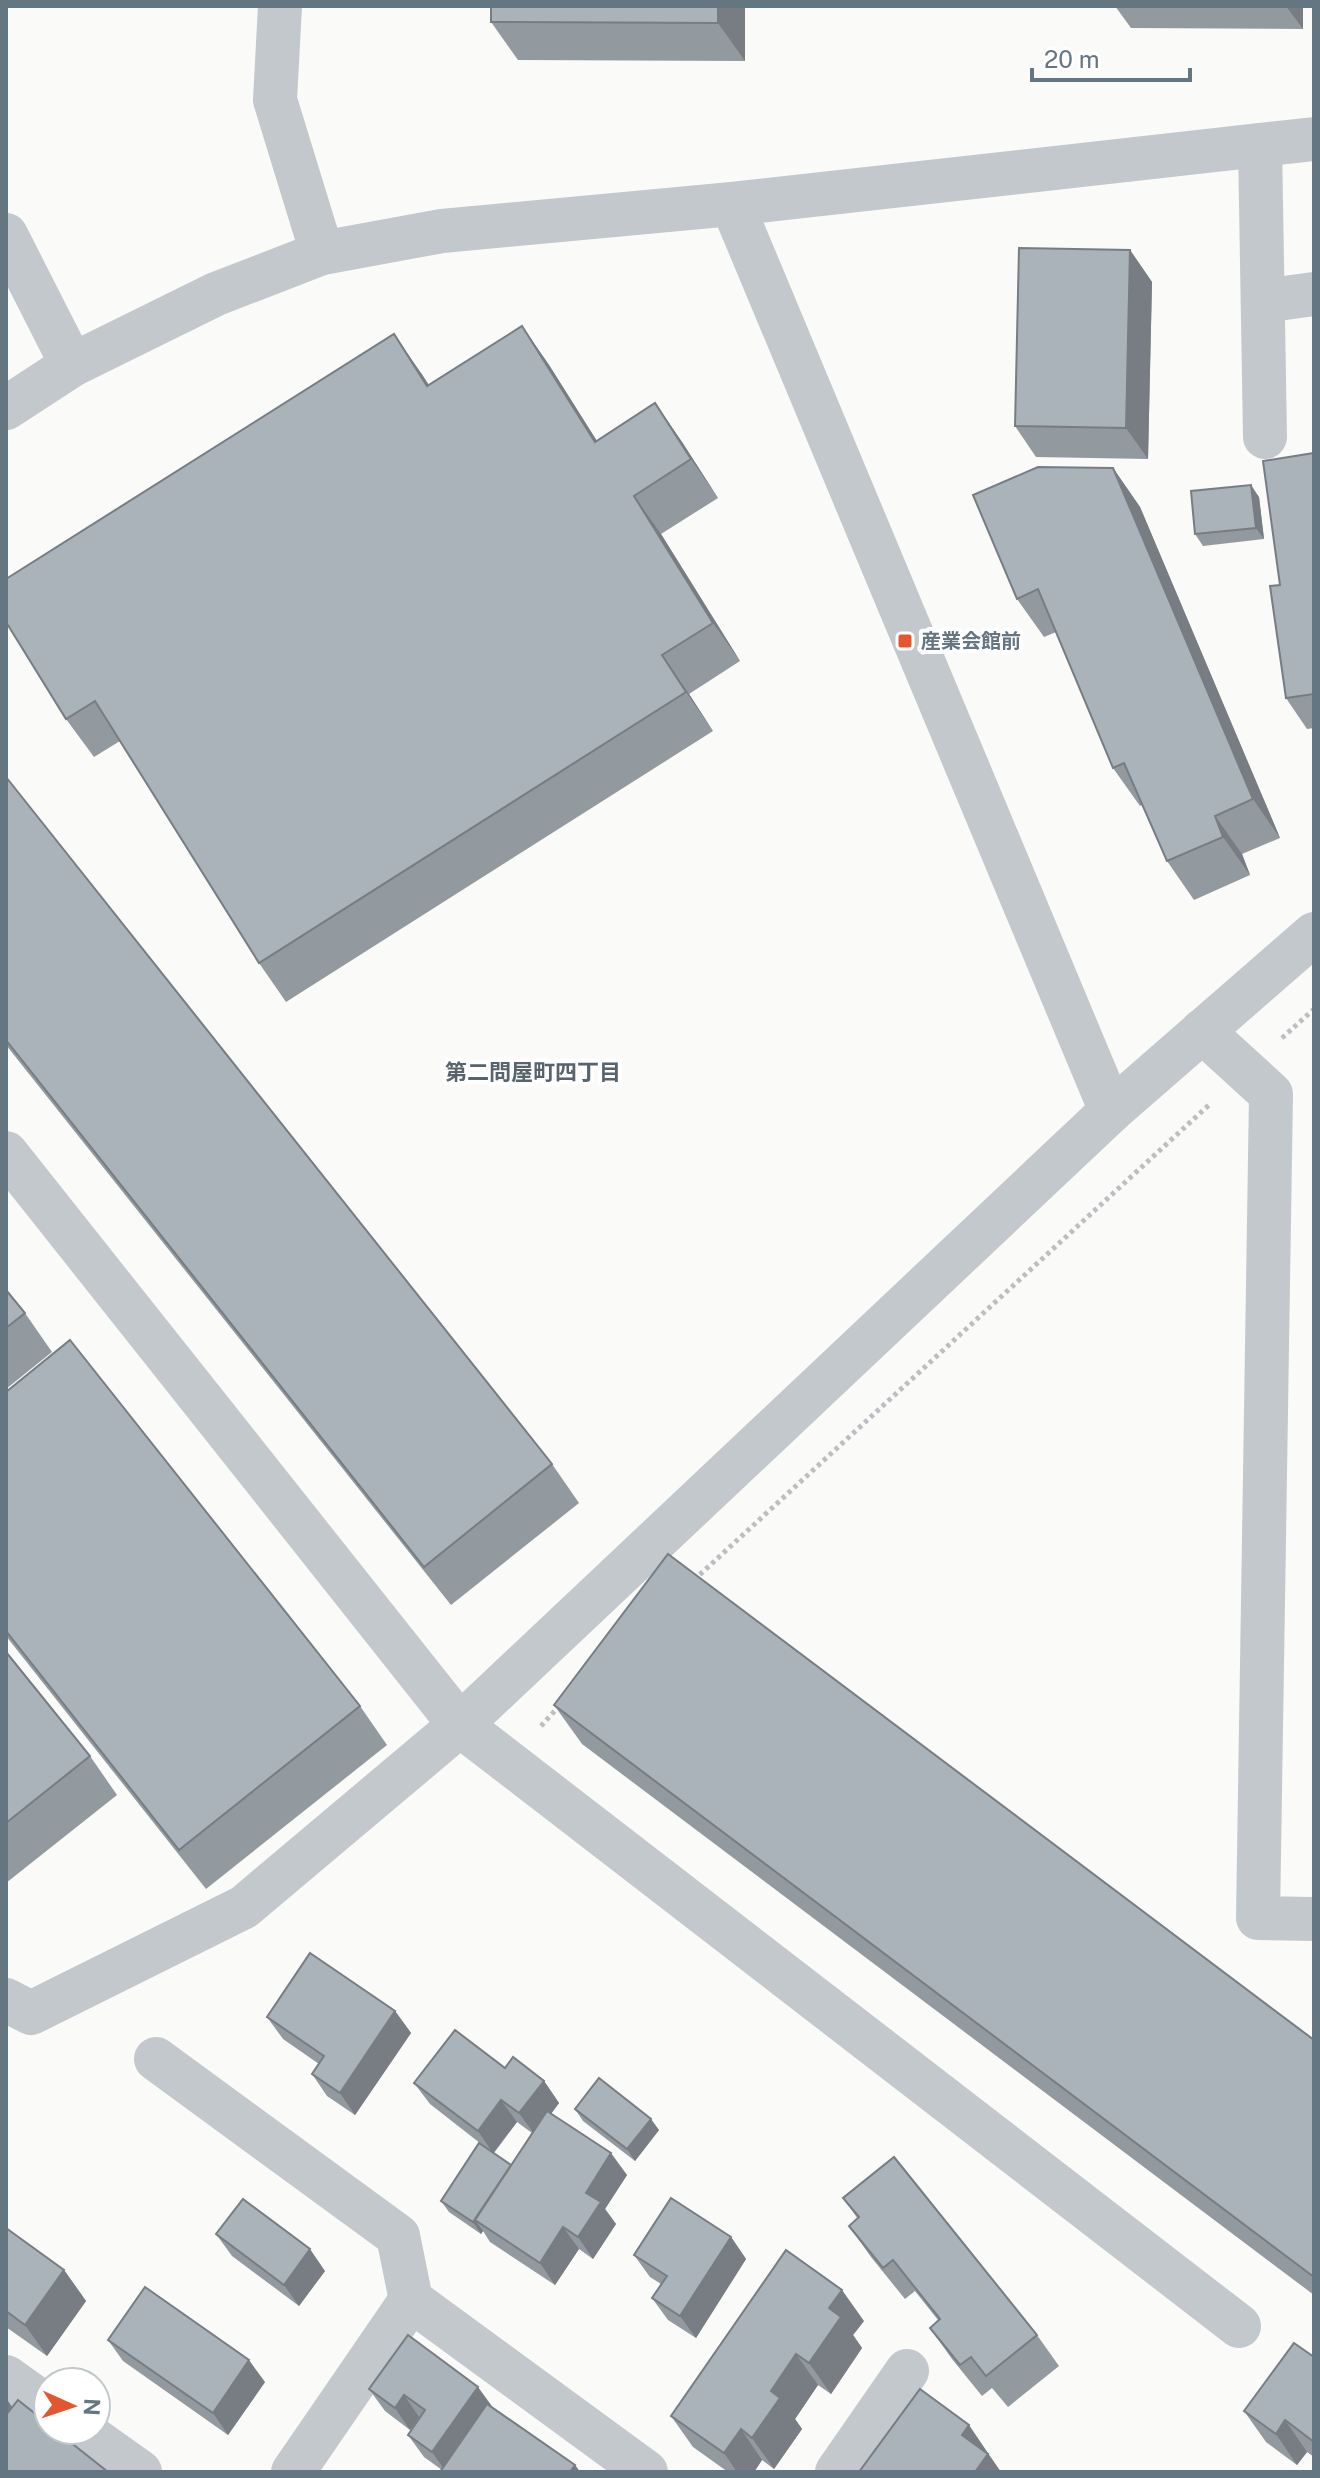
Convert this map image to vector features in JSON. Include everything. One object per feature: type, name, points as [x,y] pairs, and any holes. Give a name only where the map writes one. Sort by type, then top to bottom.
[{"type":"street","points":[[280,6],[275,100],[322,253]]},
{"type":"street","points":[[6,408],[72,365],[216,294],[322,253],[442,231],[732,204],[1314,139]]},
{"type":"street","points":[[1260,145],[1265,437]]},
{"type":"street","points":[[732,204],[1111,1111]]},
{"type":"street","points":[[6,235],[72,365]]},
{"type":"street","points":[[1263,301],[1314,294]]},
{"type":"street","points":[[6,2000],[31,2013],[244,1907],[460,1725],[1111,1111],[1314,934]]},
{"type":"street","points":[[1202,1031],[1271,1094],[1258,1918],[1314,1919]]},
{"type":"street","points":[[6,1153],[460,1725],[1239,2326]]},
{"type":"street","points":[[156,2059],[398,2236],[411,2300],[646,2472]]},
{"type":"street","points":[[293,2472],[411,2300]]},
{"type":"street","points":[[837,2472],[907,2371]]},
{"type":"street","points":[[6,2377],[32,2396]]},
{"type":"street","points":[[103,2446],[140,2472]]},
{"type":"path","points":[[685,1588],[1314,1009]]},
{"type":"path","points":[[508,1763],[568,1696]]},
{"type":"building","points":[[491,6],[718,6],[718,23],[491,22]]},
{"type":"building","points":[[1019,248],[1130,250],[1126,428],[1015,426]]},
{"type":"building","points":[[522,326],[595,442],[655,403],[691,459],[634,496],[713,623],[662,655],[686,692],[259,963],[95,701],[66,719],[6,622],[6,579],[394,334],[427,386]]},
{"type":"building","points":[[1314,453],[1314,694],[1286,698],[1270,586],[1280,585],[1263,461]]},
{"type":"building","points":[[1038,467],[1113,468],[1253,799],[1215,816],[1223,837],[1167,861],[1124,763],[1113,768],[1038,589],[1017,599],[973,495]]},
{"type":"building","points":[[1251,485],[1256,528],[1195,534],[1191,491]]},
{"type":"building","points":[[6,777],[552,1464],[424,1567],[6,1040]]},
{"type":"building","points":[[6,1290],[25,1313],[6,1328]]},
{"type":"building","points":[[70,1340],[360,1706],[179,1850],[6,1631],[6,1392]]},
{"type":"building","points":[[668,1554],[1314,2040],[1314,2277],[554,1705]]},
{"type":"building","points":[[6,1652],[90,1756],[6,1823]]},
{"type":"building","points":[[310,1953],[395,2011],[340,2093],[312,2074],[324,2056],[267,2017]]},
{"type":"building","points":[[455,2030],[505,2068],[513,2057],[544,2081],[519,2113],[501,2100],[478,2131],[414,2083]]},
{"type":"building","points":[[599,2078],[651,2119],[627,2149],[575,2109]]},
{"type":"building","points":[[547,2111],[611,2153],[586,2193],[601,2202],[578,2237],[563,2227],[540,2263],[475,2220]]},
{"type":"building","points":[[479,2143],[511,2165],[473,2222],[441,2201]]},
{"type":"building","points":[[894,2157],[1037,2335],[986,2376],[971,2357],[960,2365],[930,2328],[940,2319],[893,2260],[883,2268],[849,2226],[859,2217],[843,2198]]},
{"type":"building","points":[[671,2198],[731,2237],[680,2316],[652,2298],[667,2276],[634,2255]]},
{"type":"building","points":[[243,2199],[310,2249],[284,2285],[216,2234]]},
{"type":"building","points":[[6,2228],[64,2270],[25,2325],[6,2311]]},
{"type":"building","points":[[786,2250],[842,2290],[829,2308],[841,2317],[809,2363],[796,2354],[771,2391],[780,2398],[752,2438],[741,2429],[724,2453],[671,2416]]},
{"type":"building","points":[[145,2287],[249,2360],[213,2413],[108,2340]]},
{"type":"building","points":[[408,2335],[478,2387],[432,2452],[408,2435],[425,2410],[404,2395],[395,2408],[369,2389]]},
{"type":"building","points":[[1294,2343],[1314,2357],[1314,2442],[1285,2420],[1276,2434],[1244,2411]]},
{"type":"building","points":[[920,2389],[969,2425],[962,2435],[988,2454],[975,2472],[859,2472]]},
{"type":"building","points":[[18,2400],[32,2411],[32,2446],[75,2446],[108,2472],[6,2472],[6,2415]]},
{"type":"building","points":[[487,2404],[575,2465],[570,2472],[440,2472]]},
{"type":"place","name":"産業会館前","points":[[905,641]]},
{"type":"district","name":"第二問屋町四丁目","points":[[533,1072]]}]
